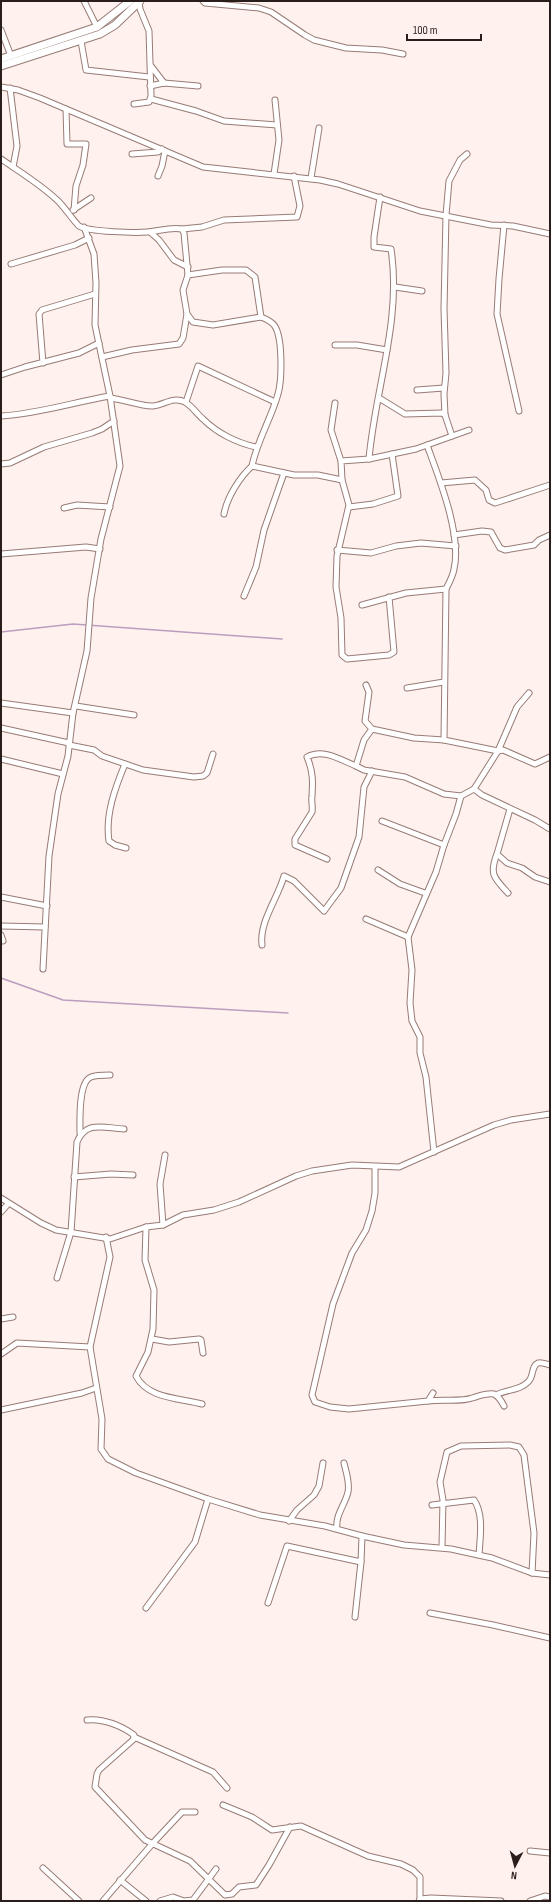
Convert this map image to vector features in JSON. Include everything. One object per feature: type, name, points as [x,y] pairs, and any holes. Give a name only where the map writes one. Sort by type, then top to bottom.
[{"type":"main road","points":[[1,59],[97,27],[130,1]]},
{"type":"main road","points":[[1,66],[81,41],[115,25],[139,2]]},
{"type":"street","points":[[84,1],[97,27]]},
{"type":"street","points":[[203,1],[205,3],[259,8],[271,12],[314,40],[346,48],[382,50],[403,54]]},
{"type":"street","points":[[139,2],[140,9],[149,31],[151,66],[149,77],[151,100]]},
{"type":"street","points":[[1,30],[11,56]]},
{"type":"street","points":[[81,41],[86,70],[149,77]]},
{"type":"street","points":[[151,66],[164,83]]},
{"type":"street","points":[[150,86],[164,83],[198,86]]},
{"type":"street","points":[[1,87],[10,88],[40,98],[203,167],[311,178],[338,184],[420,211],[491,225],[504,225],[550,234]]},
{"type":"street","points":[[10,88],[17,146],[13,167]]},
{"type":"street","points":[[134,104],[149,102],[151,100],[196,111],[224,121],[277,125]]},
{"type":"street","points":[[274,174],[279,140],[275,100]]},
{"type":"street","points":[[66,109],[67,144],[86,144],[83,165],[76,186],[72,212]]},
{"type":"street","points":[[311,178],[319,128]]},
{"type":"street","points":[[132,154],[158,152],[163,150]]},
{"type":"street","points":[[158,176],[162,166],[163,150]]},
{"type":"street","points":[[452,436],[445,416],[444,388],[446,373],[444,309],[446,215],[449,182],[460,160],[467,154]]},
{"type":"street","points":[[1,159],[36,183],[72,212],[78,226],[86,228],[150,232],[165,228],[202,228],[224,220],[297,217],[300,206],[294,176]]},
{"type":"street","points":[[72,212],[91,198]]},
{"type":"street","points":[[369,459],[387,350],[395,287],[391,249],[374,247],[374,237],[380,198]]},
{"type":"street","points":[[504,225],[498,279],[497,314],[519,411]]},
{"type":"street","points":[[43,969],[49,856],[58,794],[68,756],[73,713],[76,706],[88,651],[91,598],[100,549],[120,466],[110,397],[94,319],[94,254],[86,228]]},
{"type":"street","points":[[102,357],[132,350],[179,344],[183,338],[187,314],[183,290],[188,275],[188,267],[184,233],[182,229]]},
{"type":"street","points":[[150,232],[159,240],[174,260],[188,267]]},
{"type":"street","points":[[11,264],[75,245],[89,237]]},
{"type":"street","points":[[188,275],[222,270],[246,270],[256,277],[261,318]]},
{"type":"street","points":[[395,287],[422,291]]},
{"type":"street","points":[[43,363],[39,314],[42,310],[95,294]]},
{"type":"street","points":[[187,314],[193,322],[213,325],[261,318],[269,320],[275,325],[280,343],[280,386],[275,402],[256,447],[252,466],[244,474],[225,508],[224,514]]},
{"type":"street","points":[[1,375],[79,353],[99,343]]},
{"type":"street","points":[[335,345],[387,350]]},
{"type":"street","points":[[186,402],[198,366],[275,402]]},
{"type":"street","points":[[417,390],[444,388]]},
{"type":"street","points":[[1,416],[18,415],[80,401],[110,397],[151,406],[171,400],[186,402],[220,433],[243,444],[256,447]]},
{"type":"street","points":[[379,398],[404,414],[442,413],[445,416]]},
{"type":"street","points":[[336,403],[331,430],[341,462],[342,480],[349,507],[337,550],[336,586],[341,618],[342,655],[347,658],[389,655],[394,652],[389,597]]},
{"type":"street","points":[[1,464],[10,463],[44,447],[92,433],[102,429],[114,421]]},
{"type":"street","points":[[341,462],[369,459],[416,450],[469,430]]},
{"type":"street","points":[[427,445],[441,482],[456,546],[454,570],[446,589],[444,740]]},
{"type":"street","points":[[349,507],[373,504],[398,496],[392,454]]},
{"type":"street","points":[[252,466],[263,469],[269,468],[284,473],[318,475],[342,480]]},
{"type":"street","points":[[244,596],[256,567],[264,530],[284,473]]},
{"type":"street","points":[[441,482],[475,480],[486,490],[489,500],[495,503],[550,485]]},
{"type":"street","points":[[64,508],[77,505],[110,507]]},
{"type":"street","points":[[454,535],[482,531],[491,532],[500,548],[505,550],[534,545],[539,540],[550,535]]},
{"type":"street","points":[[337,550],[370,553],[396,546],[421,544],[456,546]]},
{"type":"street","points":[[1,554],[86,547],[100,549]]},
{"type":"street","points":[[362,605],[411,592],[446,589]]},
{"type":"street","points":[[407,688],[444,682]]},
{"type":"street","points":[[366,685],[369,692],[365,721],[372,729],[414,738],[444,740],[498,751],[503,750],[535,764],[550,757]]},
{"type":"street","points":[[327,859],[295,845],[294,842],[312,812],[313,807],[312,796],[314,780],[307,757],[319,753],[364,770],[405,777],[444,794],[461,796],[474,789],[498,751],[517,707],[529,693]]},
{"type":"street","points":[[1,703],[73,713]]},
{"type":"street","points":[[76,706],[134,714]]},
{"type":"street","points":[[1,728],[94,750],[102,756],[150,771],[199,777],[207,773],[213,754]]},
{"type":"street","points":[[356,766],[364,740],[372,729]]},
{"type":"street","points":[[1,759],[63,774]]},
{"type":"street","points":[[125,764],[112,799],[107,825],[108,841],[126,848]]},
{"type":"street","points":[[262,945],[265,924],[284,876],[294,881],[324,911],[341,888],[359,837],[364,787],[372,771]]},
{"type":"street","points":[[474,789],[550,829]]},
{"type":"street","points":[[434,1152],[426,1077],[420,1053],[420,1038],[412,1021],[410,1003],[412,970],[408,937],[425,893],[436,872],[461,796]]},
{"type":"street","points":[[508,893],[494,878],[493,866],[510,808]]},
{"type":"street","points":[[382,821],[444,845]]},
{"type":"street","points":[[497,854],[507,863],[522,868],[535,877],[550,882]]},
{"type":"street","points":[[378,870],[400,884],[425,893]]},
{"type":"street","points":[[1,897],[47,906]]},
{"type":"street","points":[[366,920],[408,937]]},
{"type":"street","points":[[1,926],[45,927]]},
{"type":"street","points":[[1,935],[3,941]]},
{"type":"street","points":[[56,1278],[71,1232],[76,1142],[80,1133],[80,1106],[86,1080],[92,1076],[110,1075]]},
{"type":"street","points":[[1,1198],[8,1204],[56,1230],[106,1237],[110,1239],[146,1227],[163,1225],[183,1215],[214,1210],[239,1202],[296,1176],[312,1171],[352,1165],[399,1167],[494,1125],[511,1120],[550,1114]]},
{"type":"street","points":[[80,1133],[87,1128],[124,1129]]},
{"type":"street","points":[[163,1225],[160,1184],[165,1155]]},
{"type":"street","points":[[375,1167],[375,1193],[372,1211],[366,1230],[352,1253],[333,1304],[312,1395],[315,1402],[330,1407],[349,1408],[452,1399],[464,1400],[485,1394],[496,1395],[505,1391],[521,1388],[529,1381],[532,1376],[533,1367],[536,1364],[540,1362],[550,1365]]},
{"type":"street","points":[[74,1177],[111,1174],[133,1175]]},
{"type":"street","points":[[1,1212],[8,1204]]},
{"type":"street","points":[[146,1227],[145,1260],[154,1295],[152,1339],[146,1356],[136,1376],[146,1388],[164,1396],[202,1404]]},
{"type":"street","points":[[106,1237],[110,1257],[90,1347],[102,1419],[101,1449],[108,1458],[136,1473],[208,1499],[260,1515],[337,1529],[404,1545],[442,1547],[479,1555],[532,1573],[550,1575]]},
{"type":"street","points":[[1,1319],[13,1317]]},
{"type":"street","points":[[152,1339],[169,1342],[198,1339],[201,1340],[203,1353]]},
{"type":"street","points":[[1,1354],[17,1343],[90,1347]]},
{"type":"street","points":[[1,1410],[82,1393],[96,1388]]},
{"type":"street","points":[[428,1401],[433,1393]]},
{"type":"street","points":[[496,1395],[504,1406]]},
{"type":"street","points":[[442,1547],[443,1505],[440,1482],[446,1463],[447,1452],[461,1446],[510,1445],[519,1447],[524,1456],[532,1510],[534,1533],[532,1573]]},
{"type":"street","points":[[289,1521],[297,1510],[314,1495],[319,1486],[323,1463]]},
{"type":"street","points":[[337,1529],[336,1522],[348,1492],[348,1481],[344,1463]]},
{"type":"street","points":[[146,1608],[196,1542],[208,1499]]},
{"type":"street","points":[[432,1505],[443,1505],[474,1500],[478,1505],[480,1525],[479,1555]]},
{"type":"street","points":[[355,1617],[361,1562],[362,1536]]},
{"type":"street","points":[[268,1603],[287,1546],[361,1562]]},
{"type":"street","points":[[430,1613],[550,1638]]},
{"type":"street","points":[[87,1720],[106,1722],[128,1730],[134,1735],[134,1737],[213,1772],[227,1788]]},
{"type":"street","points":[[134,1737],[99,1770],[95,1787],[145,1840],[190,1862],[224,1895],[232,1894],[239,1886],[256,1885],[290,1827]]},
{"type":"street","points":[[223,1806],[252,1817],[272,1830],[301,1826],[368,1856],[401,1864],[413,1870],[420,1878],[419,1900],[501,1901]]},
{"type":"street","points":[[104,1901],[120,1880],[182,1812],[194,1812]]},
{"type":"street","points":[[530,1851],[550,1853]]},
{"type":"street","points":[[43,1868],[79,1901]]},
{"type":"street","points":[[160,1901],[172,1897],[184,1901],[193,1900],[216,1869]]},
{"type":"street","points":[[120,1880],[146,1901]]},
{"type":"street","points":[[530,1901],[545,1896],[550,1897]]},
{"type":"waterway","points":[[1,632],[73,624],[282,639]]},
{"type":"waterway","points":[[1,978],[63,1000],[288,1013]]}]
